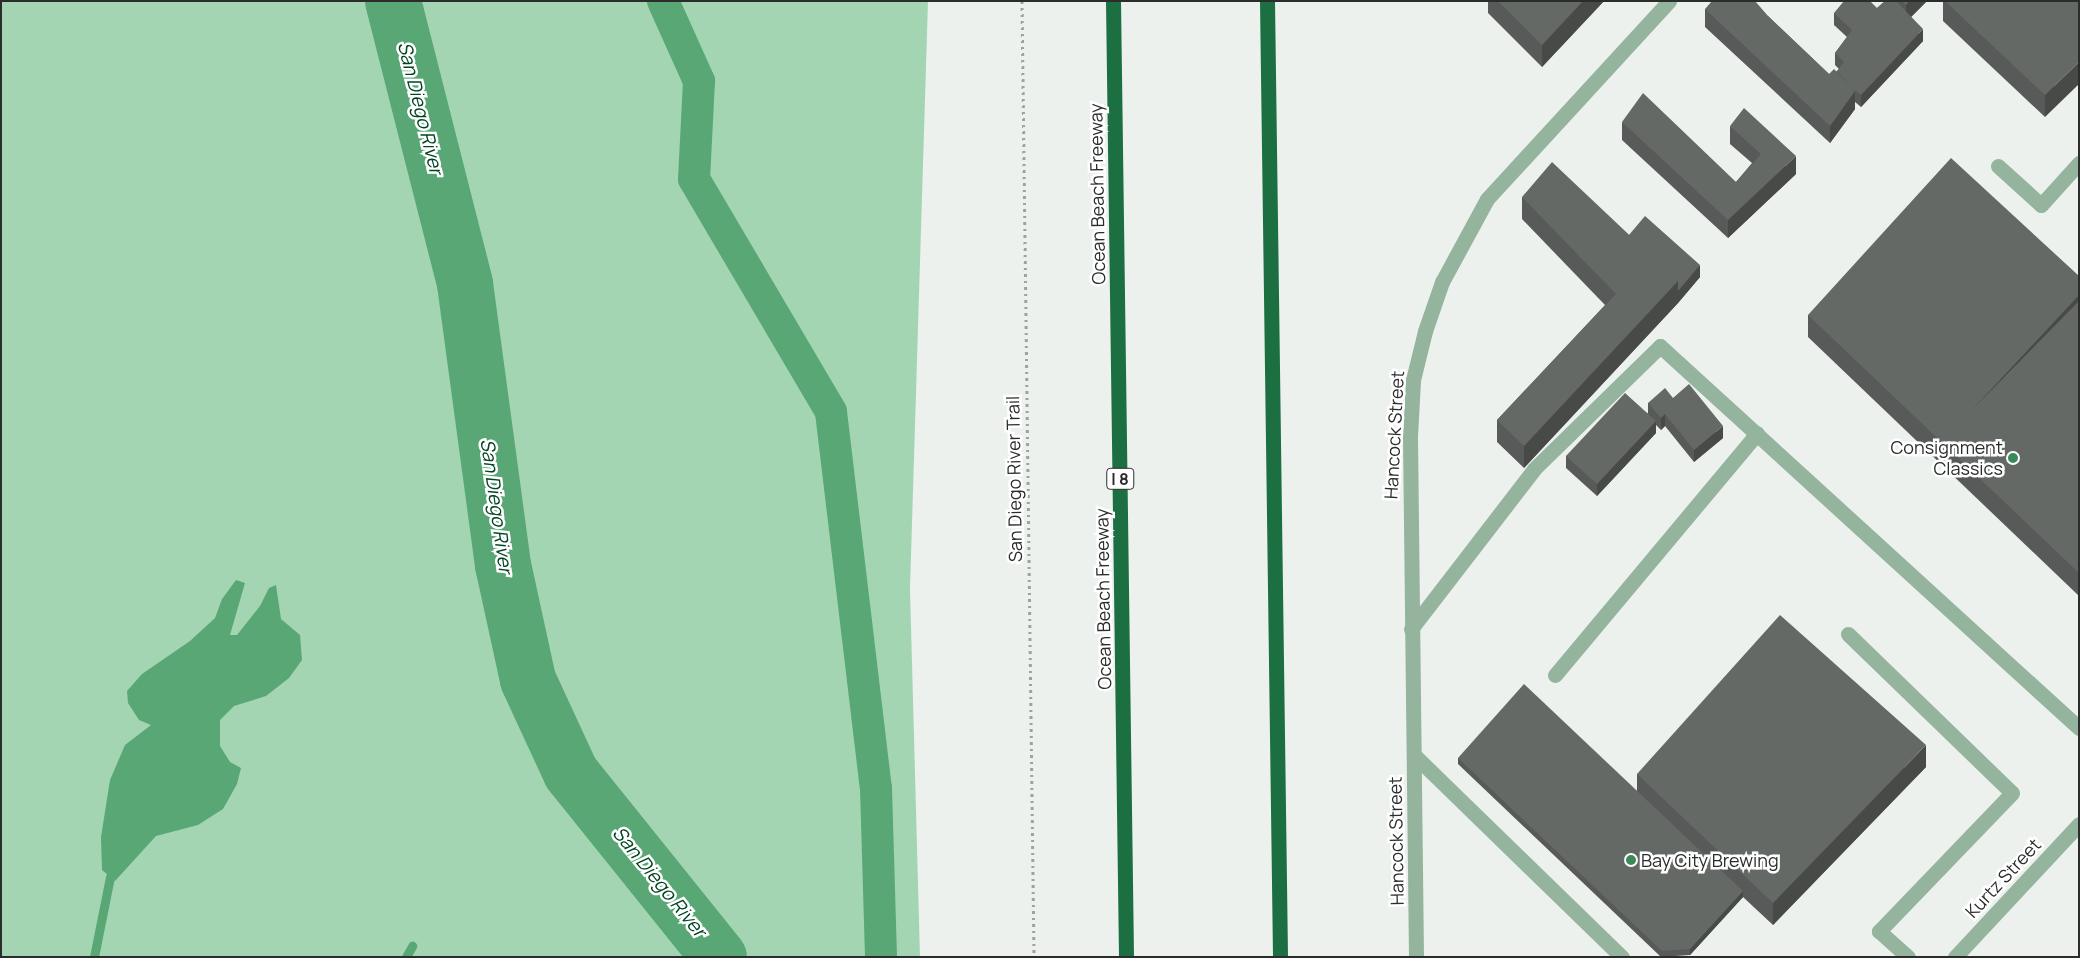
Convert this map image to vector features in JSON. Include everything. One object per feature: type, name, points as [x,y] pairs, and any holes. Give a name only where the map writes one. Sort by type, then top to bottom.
[{"type":"highway","name":"Ocean Beach Freeway","points":[[1113,1],[1126,957]]},
{"type":"highway","points":[[1267,1],[1280,957]]},
{"type":"street","name":"Hancock Street","points":[[1416,957],[1409,507],[1413,380],[1425,331],[1442,282],[1487,200],[1669,1]]},
{"type":"street","points":[[1998,166],[2041,205],[2079,162]]},
{"type":"street","points":[[1410,629],[1534,469],[1660,346],[2079,728]]},
{"type":"street","points":[[1555,675],[1757,433]]},
{"type":"street","points":[[1848,634],[2012,793],[1879,931],[1908,957]]},
{"type":"street","points":[[1414,755],[1622,957]]},
{"type":"street","name":"Kurtz Street","points":[[1955,957],[2079,824]]},
{"type":"path","name":"San Diego River Trail","points":[[1022,1],[1034,957]]},
{"type":"shaded area","points":[[1,1],[928,1],[910,589],[920,957],[1,957]]},
{"type":"shaded area","points":[[236,580],[245,583],[230,635],[237,635],[260,606],[269,588],[276,585],[281,619],[300,635],[302,660],[289,678],[266,696],[234,706],[220,720],[220,746],[230,762],[241,768],[237,784],[223,809],[198,825],[156,836],[115,881],[102,870],[101,837],[110,780],[125,745],[151,725],[139,720],[128,703],[127,691],[142,674],[190,641],[215,618],[222,599]]},
{"type":"building","points":[[1498,1],[1583,1],[1542,45]]},
{"type":"building","points":[[1712,1],[1755,1],[1768,16],[1829,74],[1834,69],[1855,91],[1830,126],[1705,9]]},
{"type":"building","points":[[1844,1],[1870,1],[1877,8],[1885,1],[1896,1],[1923,29],[1861,95],[1837,71],[1844,62],[1835,53],[1852,30],[1834,13]]},
{"type":"building","points":[[1945,1],[2079,1],[2079,62],[2045,95]]},
{"type":"building","points":[[1643,93],[1736,182],[1761,154],[1730,126],[1744,108],[1796,156],[1728,220],[1622,122]]},
{"type":"building","points":[[1951,158],[2079,276],[2079,295],[1969,413],[2079,301],[2079,573],[1808,315]]},
{"type":"building","points":[[1552,162],[1678,281],[1524,446],[1497,420],[1616,294],[1522,197]]},
{"type":"building","points":[[1645,216],[1700,265],[1678,291],[1678,281],[1629,235]]},
{"type":"building","points":[[1689,384],[1723,426],[1694,450],[1665,414],[1661,418],[1648,403],[1665,388],[1673,398]]},
{"type":"building","points":[[1625,393],[1656,421],[1597,484],[1566,456]]},
{"type":"building","points":[[1780,615],[1926,745],[1773,903],[1637,774]]},
{"type":"building","name":"Bay City Brewing","points":[[1524,684],[1743,891],[1690,949],[1662,951],[1458,758]]},
{"type":"waterway","name":"San Diego River","points":[[393,1],[465,284],[503,565],[528,680],[571,773],[719,957]]},
{"type":"waterway","points":[[663,1],[699,81],[694,179],[831,412],[876,788],[881,957]]},
{"type":"waterway","points":[[94,957],[110,877]]},
{"type":"waterway","points":[[406,957],[412,946]]},
{"type":"place","name":"Consignment Classics","points":[[2013,458]]},
{"type":"place","name":"Bay City Brewing","points":[[1631,860]]}]
